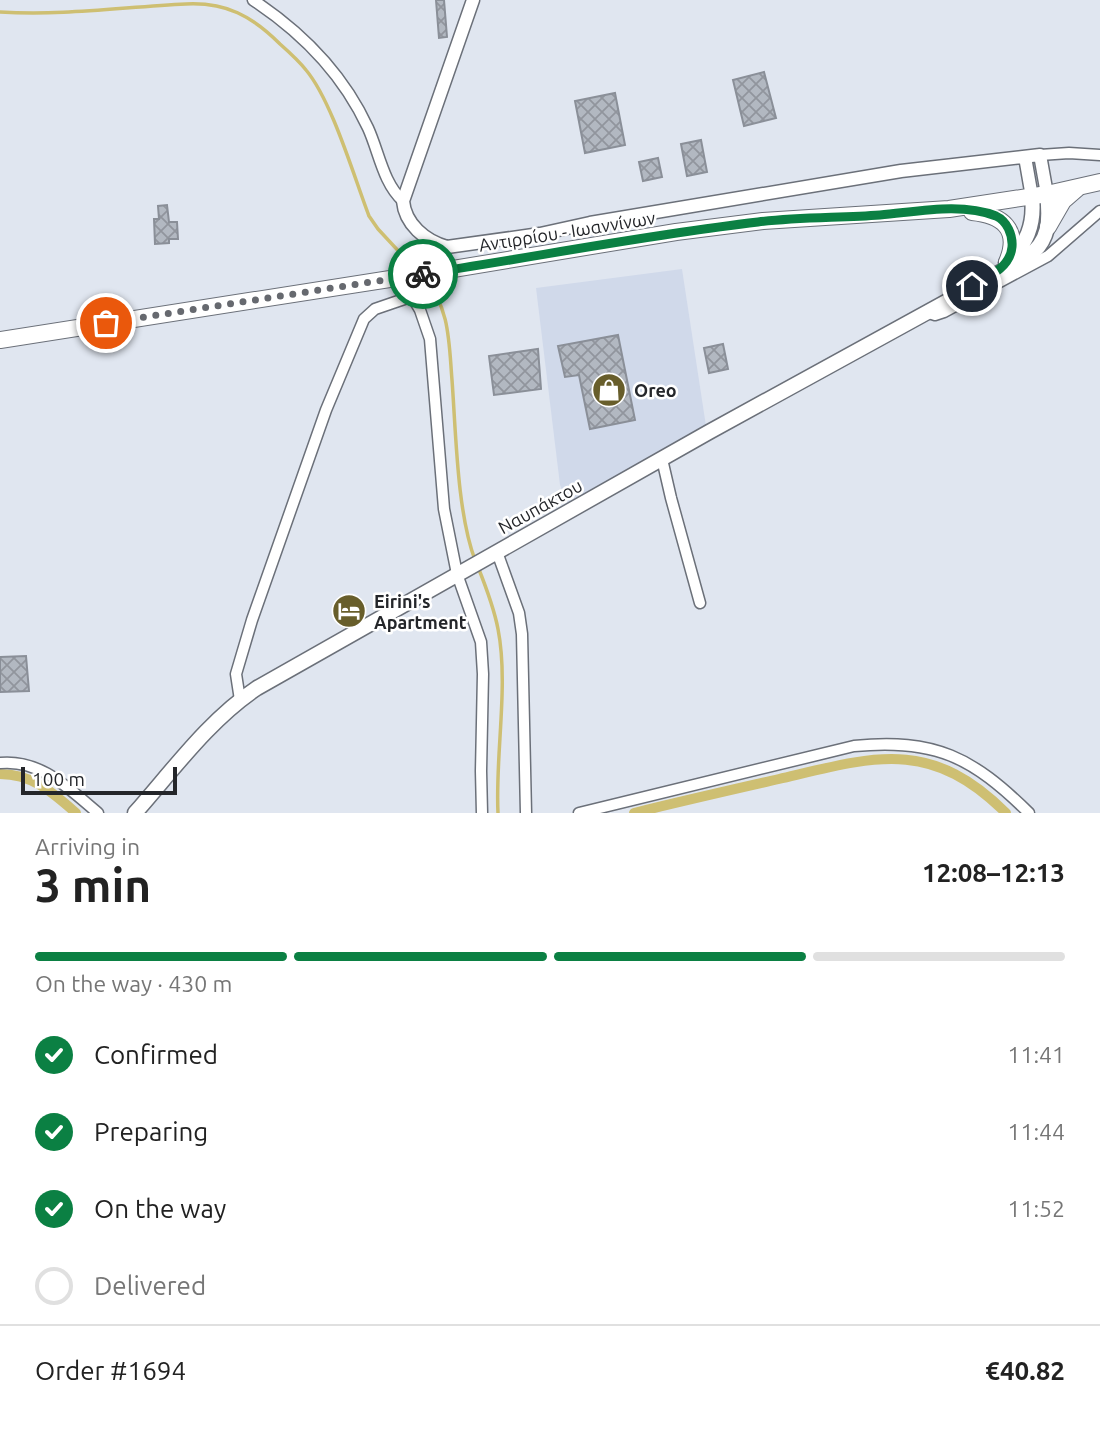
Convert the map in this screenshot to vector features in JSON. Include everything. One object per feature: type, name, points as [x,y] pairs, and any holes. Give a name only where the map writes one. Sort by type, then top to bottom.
[{"type":"main road","name":"Αντιρρίου - Ιωαννίνων","points":[[0,340],[738,224],[948,209],[1039,195],[1100,182]]},
{"type":"main road","points":[[1048,227],[1063,201],[1079,187]]},
{"type":"main road","points":[[1039,195],[1048,227]]},
{"type":"main road","name":"Ναυπάκτου","points":[[995,273],[1020,249],[1030,233],[1039,195]]},
{"type":"main road","points":[[948,209],[982,213],[1001,219],[1012,238],[1007,262]]},
{"type":"main road","name":"Ναυπάκτου","points":[[135,813],[210,728],[240,700],[491,555],[1032,254],[1043,242],[1048,227]]},
{"type":"street","points":[[253,0],[281,19],[309,44],[340,79],[367,126],[390,186],[403,201]]},
{"type":"street","points":[[473,0],[403,201],[405,215],[410,223],[434,242],[447,247],[540,234],[590,223],[901,170],[1040,155],[1100,155]]},
{"type":"street","points":[[1039,195],[1040,155]]},
{"type":"street","points":[[1025,157],[1039,195]]},
{"type":"street","points":[[926,312],[935,315],[944,313],[1035,264],[1059,248],[1100,211]]},
{"type":"street","points":[[446,271],[447,247]]},
{"type":"street","points":[[404,277],[430,339],[442,498],[483,656],[482,813]]},
{"type":"street","points":[[240,700],[236,674],[253,620],[326,410],[362,323],[366,315],[373,311],[412,296]]},
{"type":"street","points":[[662,459],[700,603]]},
{"type":"street","points":[[491,555],[519,613],[522,634],[526,813]]},
{"type":"street","points":[[579,813],[855,746],[889,743],[913,744],[960,759],[981,770],[1029,813]]},
{"type":"street","points":[[0,763],[24,764],[42,770],[98,813]]},
{"type":"shaded area","points":[[682,269],[706,426],[568,503],[560,485],[536,288]]},
{"type":"building","points":[[436,0],[444,0],[447,37],[439,38]]},
{"type":"building","points":[[764,72],[776,118],[744,126],[733,80]]},
{"type":"building","points":[[615,93],[625,145],[585,153],[575,101]]},
{"type":"building","points":[[701,140],[707,172],[687,176],[681,144]]},
{"type":"building","points":[[658,158],[662,177],[643,181],[639,162]]},
{"type":"building","points":[[167,205],[169,222],[177,222],[178,239],[155,244],[154,219],[159,219],[158,206]]},
{"type":"building","points":[[618,335],[635,420],[590,429],[579,375],[565,377],[558,346]]},
{"type":"building","points":[[723,344],[728,369],[709,373],[704,348]]},
{"type":"building","points":[[538,349],[541,389],[494,395],[489,356]]},
{"type":"building","points":[[26,656],[29,691],[0,692],[0,657]]},
{"type":"waterway","points":[[0,12],[70,12],[200,4],[226,8],[248,19],[270,34],[306,70],[316,84],[325,100],[369,216],[416,270]]},
{"type":"waterway","points":[[424,279],[439,301],[447,326],[461,496],[475,560]]},
{"type":"waterway","points":[[478,567],[494,613],[501,651],[498,813]]},
{"type":"waterway","points":[[634,813],[843,764],[899,759],[926,763],[952,773],[978,789],[1006,813]]},
{"type":"waterway","points":[[0,774],[32,781],[51,792],[76,813]]},
{"type":"way so far","points":[[106,323],[423,274]]},
{"type":"place","name":"Oreo","points":[[609,390]]},
{"type":"place","name":"Eirini's Apartment","points":[[349,611]]},
{"type":"route","points":[[423,274],[611,242],[738,224],[948,209],[994,215],[1001,219],[1010,231],[1012,246],[1007,262],[995,273],[972,286]]}]
